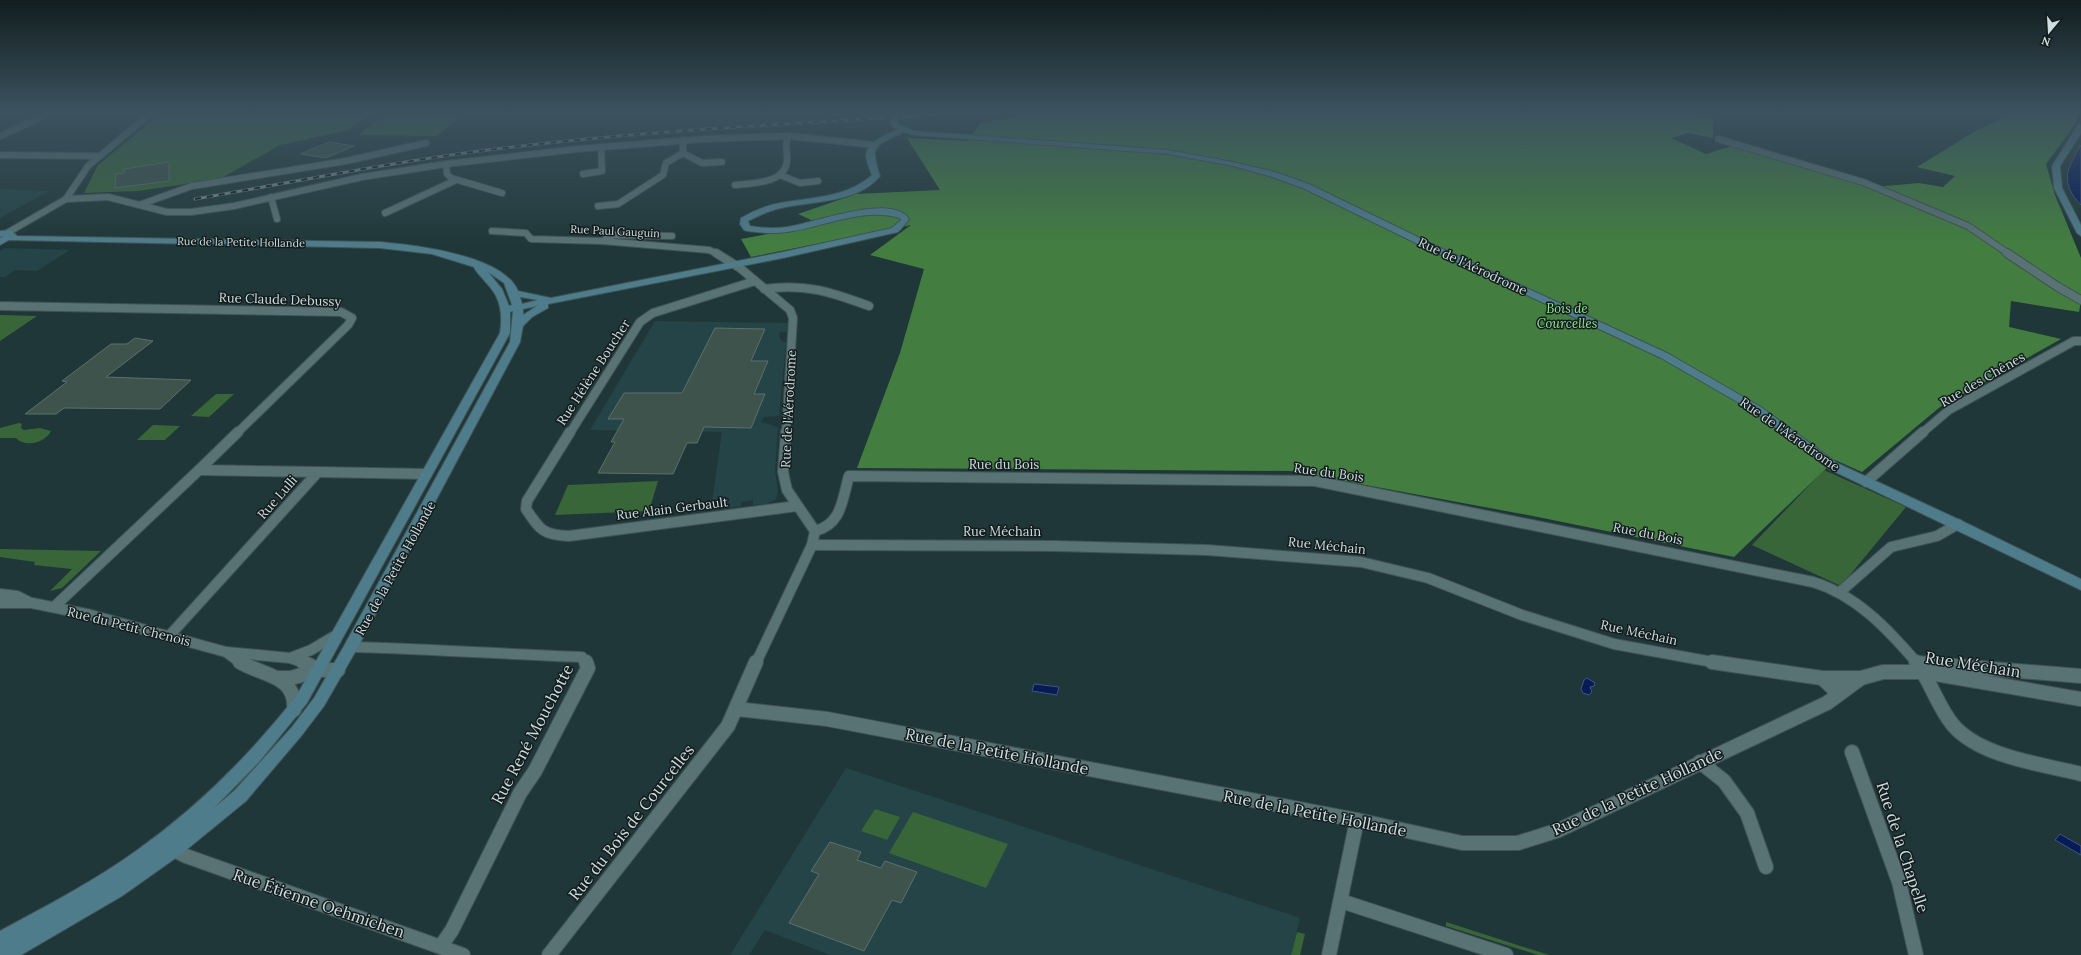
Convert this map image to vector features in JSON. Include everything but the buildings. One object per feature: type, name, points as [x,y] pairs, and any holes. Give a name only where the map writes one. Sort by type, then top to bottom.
[{"type":"street","points":[[0,242],[6,235],[66,199],[71,194],[84,171],[98,158]]},
{"type":"street","points":[[139,205],[192,186],[361,158]]},
{"type":"street","points":[[66,199],[108,197],[167,212],[191,212],[234,206],[362,177],[446,164],[505,158]]},
{"type":"street","points":[[583,174],[602,171],[601,158]]},
{"type":"street","points":[[598,206],[618,204],[663,175],[666,163],[675,158]]},
{"type":"street","points":[[692,158],[702,163],[722,162]]},
{"type":"street","points":[[735,185],[766,181],[780,175],[786,167],[785,158]]},
{"type":"street","points":[[512,309],[783,255],[896,230],[905,220],[903,216],[896,212],[873,211],[778,232],[754,230],[747,228],[744,224],[744,220],[760,210],[836,196],[866,186],[876,176],[871,158]]},
{"type":"street","name":"Rue de l'Aérodrome","points":[[1198,158],[1233,164],[1291,180],[1339,200],[1427,245],[1665,356],[1758,409],[1833,466],[1958,524],[2081,584]]},
{"type":"street","points":[[1777,158],[1863,182],[1968,226],[2058,287],[2081,300]]},
{"type":"street","points":[[2061,158],[2056,166],[2058,188],[2081,234]]},
{"type":"street","points":[[446,164],[448,176],[456,180],[502,193]]},
{"type":"street","points":[[780,175],[800,182],[818,181]]},
{"type":"street","points":[[384,213],[456,180]]},
{"type":"street","points":[[271,197],[277,219]]},
{"type":"street","name":"Rue Paul Gauguin","points":[[492,231],[526,233],[531,239],[602,241],[709,250],[717,252],[735,264]]},
{"type":"street","name":"Rue de la Petite Hollande","points":[[0,942],[159,844],[192,818],[244,769],[281,727],[294,710],[319,670],[505,333],[512,309],[514,293],[509,282],[500,274],[470,261],[433,250],[380,245],[6,235]]},
{"type":"street","points":[[602,241],[614,235],[672,236]]},
{"type":"street","name":"Rue de la Petite Hollande","points":[[4,955],[116,890],[174,850],[240,796],[277,756],[319,702],[352,647],[515,342],[518,325],[512,309],[490,278],[470,261]]},
{"type":"street","name":"Rue de l'Aérodrome","points":[[735,264],[790,310],[793,318],[783,472],[787,490],[797,506],[809,520],[815,531]]},
{"type":"street","name":"Rue Hélène Boucher","points":[[552,536],[543,533],[526,509],[527,501],[635,327],[653,313],[755,281]]},
{"type":"street","points":[[764,289],[784,285],[813,286],[869,306]]},
{"type":"street","points":[[514,293],[558,299]]},
{"type":"street","points":[[518,325],[533,312],[558,299]]},
{"type":"street","name":"Rue Claude Debussy","points":[[0,306],[341,312],[349,315],[352,318],[348,325],[203,466]]},
{"type":"street","name":"Rue des Chênes","points":[[1866,482],[1949,410],[2078,341]]},
{"type":"street","points":[[54,608],[203,466]]},
{"type":"street","name":"Rue Lulli","points":[[203,466],[318,472]]},
{"type":"street","points":[[318,472],[427,474]]},
{"type":"street","name":"Rue Lulli","points":[[170,635],[318,472]]},
{"type":"street","name":"Rue du Bois","points":[[815,531],[826,528],[836,519],[849,476],[1296,480],[1323,483],[1802,578],[1840,592],[1877,622],[1921,667],[1957,730],[1969,739],[1992,750],[2081,774]]},
{"type":"street","name":"Rue Alain Gerbault","points":[[552,536],[569,536],[797,506]]},
{"type":"street","points":[[1840,592],[1891,547],[1937,536],[1958,524]]},
{"type":"street","points":[[738,709],[748,679],[812,545],[815,531]]},
{"type":"street","name":"Rue Méchain","points":[[812,545],[1056,546],[1207,550],[1361,562],[1428,578],[1522,615],[1614,644],[1694,659],[1822,678],[1860,678],[1883,672],[1921,667],[2081,676]]},
{"type":"street","name":"Rue du Petit Chenois","points":[[0,594],[17,596],[32,603],[170,635],[226,652],[290,658],[304,662],[319,670]]},
{"type":"street","name":"Rue du Petit Chenois","points":[[0,603],[32,603]]},
{"type":"street","name":"Rue du Petit Chenois","points":[[290,658],[311,650],[340,633]]},
{"type":"street","name":"Rue René Mouchotte","points":[[352,647],[440,649],[457,652],[582,657],[586,660],[588,668],[535,771],[520,794],[452,930],[441,946]]},
{"type":"street","name":"Rue du Petit Chenois","points":[[226,652],[242,663],[278,678],[291,688],[295,698],[294,710]]},
{"type":"street","name":"Rue Méchain","points":[[1921,667],[2081,699]]},
{"type":"street","points":[[278,678],[291,678],[319,670],[338,670]]},
{"type":"street","points":[[1822,678],[1839,694]]},
{"type":"street","name":"Rue de la Petite Hollande","points":[[738,709],[827,719],[1357,820],[1462,843],[1518,843],[1559,830],[1827,703],[1860,678]]},
{"type":"street","name":"Rue du Bois de Courcelles","points":[[549,955],[716,743],[738,709]]},
{"type":"street","name":"Rue de la Chapelle","points":[[1852,752],[1899,882],[1916,955]]},
{"type":"street","points":[[1700,762],[1724,781],[1747,813],[1766,867]]},
{"type":"street","name":"Rue de la Petite Hollande","points":[[174,850],[173,843],[192,818]]},
{"type":"street","points":[[1329,955],[1342,901],[1357,820]]},
{"type":"street","name":"Rue Étienne Oehmichen","points":[[174,850],[186,856],[463,955]]},
{"type":"street","points":[[1342,901],[1506,955]]},
{"type":"shaded area","points":[[2074,158],[2081,158],[2081,205],[2074,197],[2068,182],[2069,168]]},
{"type":"shaded area","points":[[0,189],[49,191],[0,218]]},
{"type":"shaded area","points":[[5,248],[70,250],[37,271],[16,270],[5,277],[0,277],[0,251]]},
{"type":"shaded area","points":[[655,321],[788,323],[787,332],[780,332],[779,336],[781,340],[786,343],[779,416],[764,417],[761,422],[778,427],[775,471],[778,492],[776,499],[766,504],[753,505],[753,500],[741,502],[741,506],[711,510],[722,432],[590,430]]},
{"type":"shaded area","points":[[1587,678],[1595,683],[1594,686],[1590,687],[1592,692],[1589,695],[1583,693],[1581,689],[1584,680]]},
{"type":"shaded area","points":[[1034,684],[1059,687],[1057,695],[1032,691]]},
{"type":"shaded area","points":[[846,768],[1300,918],[1291,955],[830,955],[765,930],[749,955],[730,955]]},
{"type":"shaded area","points":[[2060,834],[2081,846],[2081,855],[2055,840]]},
{"type":"green space","points":[[107,158],[258,158],[220,179],[138,191],[84,193],[98,165]]},
{"type":"green space","name":"Bois de Courcelles","points":[[919,158],[1772,158],[1874,187],[1919,183],[1943,187],[1955,176],[1917,167],[1932,158],[2051,158],[2046,164],[2055,195],[2081,258],[2081,301],[2079,312],[2011,301],[2009,327],[2061,339],[1940,407],[1862,472],[1835,460],[1734,557],[1533,516],[1290,471],[857,468],[900,353],[924,269],[870,255],[911,225],[751,257],[741,239],[820,224],[798,214],[856,194],[940,190]]},
{"type":"green space","points":[[0,315],[37,316],[0,341]]},
{"type":"green space","points":[[216,394],[234,394],[209,417],[191,416]]},
{"type":"green space","points":[[19,423],[22,424],[21,428],[24,430],[40,428],[51,431],[44,439],[35,443],[24,443],[16,438],[0,438],[0,428]]},
{"type":"green space","points":[[153,425],[180,426],[165,440],[137,440]]},
{"type":"green space","points":[[1824,470],[1906,507],[1841,586],[1752,545]]},
{"type":"green space","points":[[658,481],[649,511],[555,515],[568,485]]},
{"type":"green space","points":[[0,549],[101,551],[62,588],[50,591],[72,569],[34,565],[35,562],[0,557]]},
{"type":"green space","points":[[875,809],[900,817],[887,840],[861,831]]},
{"type":"green space","points":[[913,812],[1008,844],[986,888],[889,853]]},
{"type":"green space","points":[[1446,922],[1549,955],[1538,955],[1446,926]]},
{"type":"green space","points":[[1297,932],[1305,934],[1300,955],[1291,955]]},
{"type":"railway","points":[[195,199],[436,158]]}]
